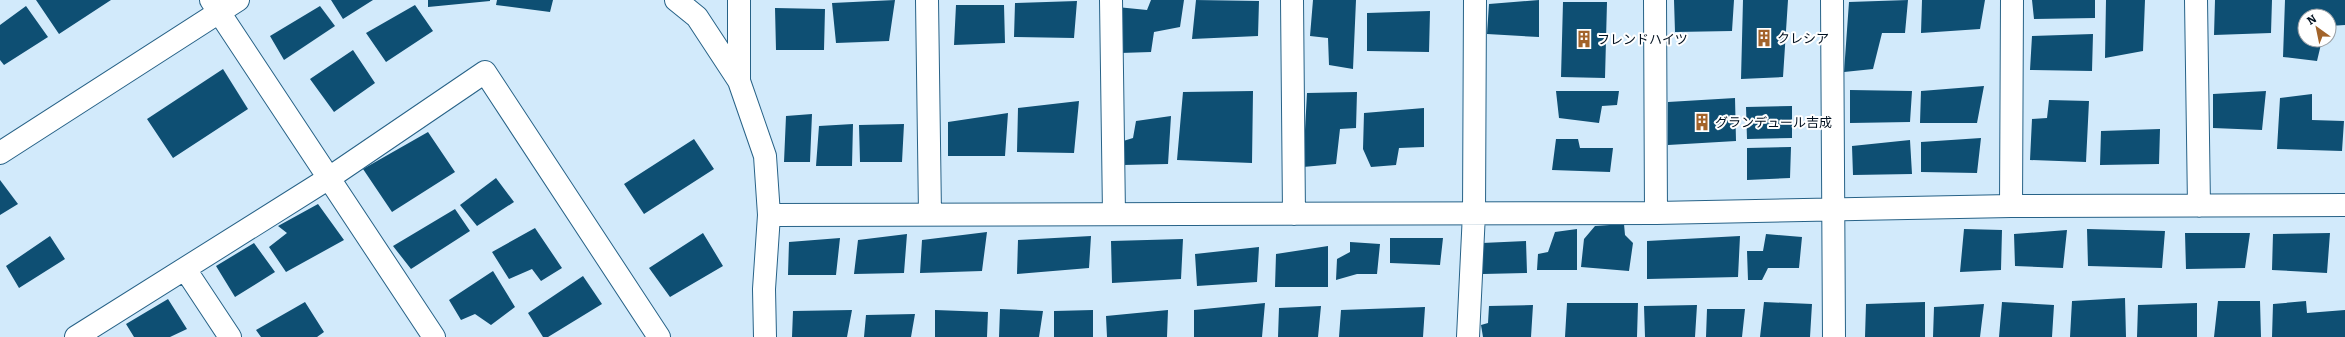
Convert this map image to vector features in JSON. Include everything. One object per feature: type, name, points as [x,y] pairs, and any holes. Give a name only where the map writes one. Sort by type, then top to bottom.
[{"type":"street","points":[[0,153],[214,6],[238,0]]},
{"type":"street","points":[[676,0],[697,17],[739,81],[765,156],[769,215],[764,289],[765,337]]},
{"type":"street","points":[[739,0],[739,81]]},
{"type":"street","points":[[927,0],[930,214]]},
{"type":"street","points":[[1111,0],[1114,214]]},
{"type":"street","points":[[1292,0],[1294,214]]},
{"type":"street","points":[[1468,337],[1474,214],[1475,0]]},
{"type":"street","points":[[1655,0],[1656,213]]},
{"type":"street","points":[[1832,0],[1834,337]]},
{"type":"street","points":[[2011,206],[2012,0]]},
{"type":"street","points":[[2196,0],[2198,206]]},
{"type":"street","points":[[214,6],[434,337]]},
{"type":"street","points":[[76,337],[329,178],[485,72],[659,337]]},
{"type":"street","points":[[769,215],[1656,213],[1834,211],[2011,206],[2345,205]]},
{"type":"street","points":[[185,268],[230,337]]},
{"type":"building","points":[[36,0],[111,0],[59,34]]},
{"type":"building","points":[[331,0],[373,0],[343,19]]},
{"type":"building","points":[[428,0],[490,0],[490,1],[428,7]]},
{"type":"building","points":[[497,0],[553,0],[550,12],[496,5]]},
{"type":"building","points":[[895,0],[889,41],[836,43],[832,3]]},
{"type":"building","points":[[1151,0],[1184,0],[1180,27],[1154,32],[1151,52],[1120,53],[1117,7],[1147,10]]},
{"type":"building","points":[[1196,0],[1259,1],[1258,36],[1192,39]]},
{"type":"building","points":[[1313,0],[1356,0],[1353,69],[1329,65],[1328,38],[1310,36]]},
{"type":"building","points":[[1539,0],[1539,37],[1487,34],[1489,4]]},
{"type":"building","points":[[1674,0],[1734,0],[1732,31],[1675,32]]},
{"type":"building","name":"クレシア","points":[[1743,0],[1788,0],[1783,77],[1741,79]]},
{"type":"building","points":[[1908,0],[1905,33],[1882,33],[1873,69],[1844,72],[1849,2]]},
{"type":"building","points":[[1922,0],[1985,0],[1980,29],[1921,33]]},
{"type":"building","points":[[2032,0],[2095,0],[2095,18],[2034,19]]},
{"type":"building","points":[[2106,0],[2145,0],[2143,51],[2105,58]]},
{"type":"building","points":[[2215,0],[2272,0],[2271,33],[2214,35]]},
{"type":"building","points":[[2285,0],[2345,0],[2345,25],[2337,26],[2337,8],[2297,8],[2297,48],[2320,48],[2317,61],[2283,57]]},
{"type":"building","points":[[1077,1],[1074,38],[1014,37],[1015,3]]},
{"type":"building","name":"フレンドハイツ","points":[[1563,2],[1607,2],[1605,78],[1561,77]]},
{"type":"building","points":[[415,5],[433,31],[386,62],[366,33]]},
{"type":"building","points":[[956,5],[1004,5],[1005,43],[954,45]]},
{"type":"building","points":[[26,6],[48,37],[4,65],[0,60],[0,25]]},
{"type":"building","points":[[320,6],[335,26],[284,60],[270,36]]},
{"type":"building","points":[[775,8],[825,9],[824,50],[776,50]]},
{"type":"building","points":[[1430,11],[1429,52],[1367,51],[1367,13]]},
{"type":"building","points":[[2093,34],[2092,71],[2030,70],[2032,36]]},
{"type":"building","points":[[353,50],[375,83],[334,112],[310,79]]},
{"type":"building","points":[[223,69],[248,109],[173,158],[147,119]]},
{"type":"building","points":[[1984,86],[1977,123],[1920,123],[1921,91]]},
{"type":"building","points":[[1850,90],[1912,91],[1910,122],[1850,123]]},
{"type":"building","points":[[1253,91],[1252,163],[1177,160],[1183,92]]},
{"type":"building","points":[[1556,91],[1619,91],[1617,105],[1602,106],[1599,123],[1559,118]]},
{"type":"building","points":[[2266,91],[2262,130],[2213,128],[2213,94]]},
{"type":"building","points":[[1357,92],[1356,128],[1340,129],[1336,164],[1303,167],[1307,93]]},
{"type":"building","points":[[2312,94],[2312,120],[2344,121],[2342,151],[2277,149],[2280,98]]},
{"type":"building","name":"グランデュール吉成","points":[[1735,98],[1736,141],[1668,145],[1668,102]]},
{"type":"building","points":[[2049,100],[2089,101],[2086,162],[2030,160],[2032,119],[2047,118]]},
{"type":"building","points":[[1079,101],[1074,153],[1017,152],[1018,108]]},
{"type":"building","points":[[1792,106],[1792,138],[1747,139],[1746,107]]},
{"type":"building","points":[[1424,108],[1424,147],[1399,148],[1396,165],[1371,167],[1363,149],[1364,113]]},
{"type":"building","points":[[1008,113],[1005,156],[948,156],[948,122]]},
{"type":"building","points":[[812,114],[810,162],[784,162],[786,116]]},
{"type":"building","points":[[1171,116],[1168,164],[1123,165],[1120,142],[1133,138],[1136,121]]},
{"type":"building","points":[[853,124],[852,166],[816,166],[819,126]]},
{"type":"building","points":[[904,124],[902,162],[860,162],[859,125]]},
{"type":"building","points":[[2160,129],[2159,164],[2100,165],[2101,131]]},
{"type":"building","points":[[428,132],[455,172],[392,212],[363,169]]},
{"type":"building","points":[[1981,138],[1977,173],[1921,172],[1921,142]]},
{"type":"building","points":[[694,139],[714,169],[644,214],[624,184]]},
{"type":"building","points":[[1556,139],[1578,139],[1580,148],[1613,148],[1610,172],[1552,170]]},
{"type":"building","points":[[1910,140],[1912,174],[1853,175],[1852,146]]},
{"type":"building","points":[[1791,147],[1790,178],[1747,180],[1747,148]]},
{"type":"building","points":[[496,178],[514,202],[477,226],[460,205]]},
{"type":"building","points":[[0,180],[18,204],[0,215]]},
{"type":"building","points":[[318,204],[344,240],[286,272],[269,247],[287,233],[278,226]]},
{"type":"building","points":[[455,209],[470,231],[411,269],[393,246]]},
{"type":"building","points":[[1624,224],[1625,235],[1633,243],[1629,271],[1581,267],[1584,239],[1595,226]]},
{"type":"building","points":[[535,228],[562,268],[541,281],[532,269],[509,279],[492,252]]},
{"type":"building","points":[[1577,229],[1577,270],[1537,270],[1538,254],[1548,252],[1555,232]]},
{"type":"building","points":[[1964,229],[2002,230],[2001,270],[1960,272]]},
{"type":"building","points":[[2087,229],[2165,231],[2162,268],[2088,266]]},
{"type":"building","points":[[2067,230],[2063,268],[2015,266],[2014,234]]},
{"type":"building","points":[[987,232],[982,271],[920,273],[922,240]]},
{"type":"building","points":[[703,233],[723,266],[670,297],[649,268]]},
{"type":"building","points":[[2185,233],[2250,233],[2245,268],[2186,269]]},
{"type":"building","points":[[2330,233],[2327,273],[2272,270],[2273,234]]},
{"type":"building","points":[[907,234],[904,273],[854,274],[858,240]]},
{"type":"building","points":[[1766,234],[1802,237],[1799,268],[1768,268],[1762,280],[1748,280],[1747,251],[1763,251]]},
{"type":"building","points":[[50,236],[65,259],[19,288],[6,266]]},
{"type":"building","points":[[1091,236],[1089,268],[1017,274],[1018,240]]},
{"type":"building","points":[[1740,236],[1738,277],[1647,279],[1647,241]]},
{"type":"building","points":[[840,238],[836,275],[788,275],[789,242]]},
{"type":"building","points":[[1390,238],[1443,238],[1440,265],[1390,263]]},
{"type":"building","points":[[1183,239],[1181,279],[1112,283],[1111,241]]},
{"type":"building","points":[[1526,241],[1527,273],[1483,274],[1482,243]]},
{"type":"building","points":[[1350,242],[1380,244],[1377,274],[1357,274],[1336,280],[1337,259],[1350,252]]},
{"type":"building","points":[[254,243],[275,272],[235,297],[216,266]]},
{"type":"building","points":[[1328,246],[1328,287],[1275,287],[1276,254]]},
{"type":"building","points":[[1259,247],[1257,282],[1197,286],[1195,254]]},
{"type":"building","points":[[493,271],[515,307],[491,325],[475,314],[461,320],[449,300]]},
{"type":"building","points":[[583,276],[602,304],[548,337],[543,337],[528,313]]},
{"type":"building","points":[[2125,298],[2126,337],[2070,337],[2072,301]]},
{"type":"building","points":[[168,299],[187,329],[170,337],[134,337],[126,324]]},
{"type":"building","points":[[2218,301],[2260,301],[2261,337],[2214,337]]},
{"type":"building","points":[[2306,301],[2307,313],[2345,310],[2345,337],[2272,337],[2273,304]]},
{"type":"building","points":[[305,302],[324,332],[317,337],[261,337],[256,330]]},
{"type":"building","points":[[1764,302],[1812,304],[1810,337],[1760,337]]},
{"type":"building","points":[[1925,302],[1925,337],[1865,337],[1866,304]]},
{"type":"building","points":[[2002,302],[2054,305],[2052,337],[1999,337]]},
{"type":"building","points":[[1265,303],[1262,337],[1194,337],[1194,310]]},
{"type":"building","points":[[1567,303],[1638,303],[1637,337],[1565,337]]},
{"type":"building","points":[[2197,303],[2197,337],[2137,337],[2138,305]]},
{"type":"building","points":[[1984,304],[1980,337],[1933,337],[1934,307]]},
{"type":"building","points":[[1533,305],[1531,337],[1483,337],[1481,325],[1488,323],[1489,306]]},
{"type":"building","points":[[1697,305],[1695,337],[1645,337],[1644,306]]},
{"type":"building","points":[[1321,306],[1318,337],[1278,337],[1279,308]]},
{"type":"building","points":[[1425,307],[1423,337],[1339,337],[1341,310]]},
{"type":"building","points":[[1000,309],[1043,311],[1039,337],[999,337]]},
{"type":"building","points":[[1707,309],[1745,309],[1742,337],[1706,337]]},
{"type":"building","points":[[852,310],[847,337],[792,337],[793,311]]},
{"type":"building","points":[[935,310],[988,312],[987,337],[935,337]]},
{"type":"building","points":[[1093,310],[1093,337],[1054,337],[1054,311]]},
{"type":"building","points":[[1168,310],[1167,337],[1107,337],[1106,316]]},
{"type":"building","points":[[915,314],[911,337],[864,337],[866,315]]},
{"type":"place","name":"クレシア","points":[[1764,38]]},
{"type":"place","name":"フレンドハイツ","points":[[1584,39]]},
{"type":"place","name":"グランデュール吉成","points":[[1702,122]]}]
